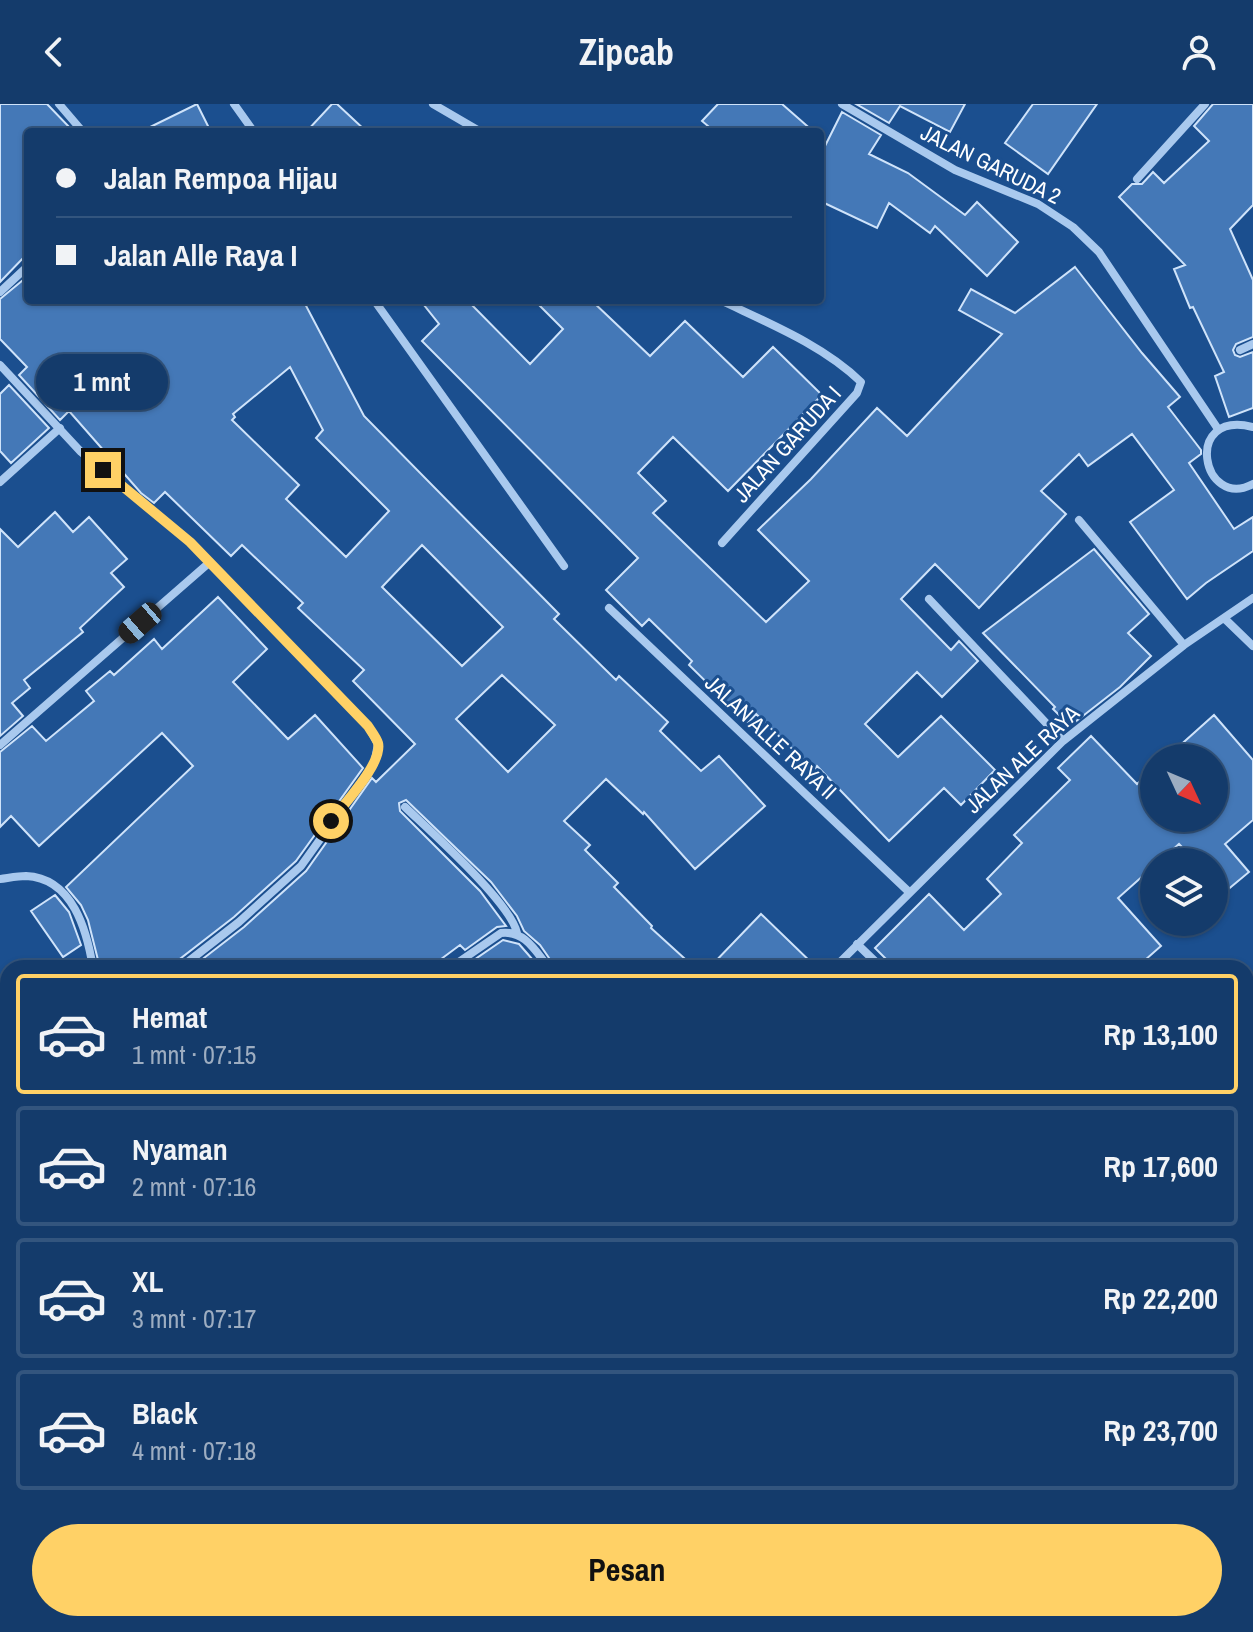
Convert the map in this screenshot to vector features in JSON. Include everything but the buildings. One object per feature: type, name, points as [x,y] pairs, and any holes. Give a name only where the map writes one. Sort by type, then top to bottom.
[{"type":"street","points":[[59,104],[80,128]]},
{"type":"street","points":[[234,104],[251,128]]},
{"type":"street","points":[[433,104],[474,128]]},
{"type":"street","name":"JALAN GARUDA 2","points":[[842,104],[955,170],[1038,204],[1073,227],[1099,252],[1218,429]]},
{"type":"street","points":[[1137,179],[1205,104]]},
{"type":"street","points":[[0,292],[24,270]]},
{"type":"street","points":[[377,304],[564,566]]},
{"type":"street","name":"JALAN GARUDA I","points":[[722,543],[857,393],[861,382],[786,331],[729,304]]},
{"type":"street","points":[[1240,350],[1253,344]]},
{"type":"street","points":[[0,365],[81,452],[210,562],[368,726],[378,744],[374,764],[301,866],[239,922],[190,960]]},
{"type":"street","points":[[1253,427],[1236,422],[1218,429],[1207,444],[1206,463],[1214,479],[1231,488],[1253,484]]},
{"type":"street","points":[[0,482],[60,428]]},
{"type":"street","points":[[1079,520],[1184,645]]},
{"type":"street","points":[[0,745],[210,562]]},
{"type":"street","name":"JALAN ALE RAYA","points":[[842,960],[1063,741],[1184,645],[1253,598]]},
{"type":"street","points":[[929,599],[1063,741]]},
{"type":"street","name":"JALAN ALLE RAYA II","points":[[609,608],[909,892]]},
{"type":"street","points":[[1224,618],[1253,646]]},
{"type":"street","points":[[405,807],[466,865],[509,917],[517,933],[542,960]]},
{"type":"street","points":[[0,879],[26,876],[55,886],[79,915],[92,960]]},
{"type":"street","points":[[462,960],[501,933],[517,933]]},
{"type":"street","points":[[857,944],[874,960]]},
{"type":"route","points":[[103,470],[190,542],[368,726],[378,744],[377,758],[331,821]]}]
